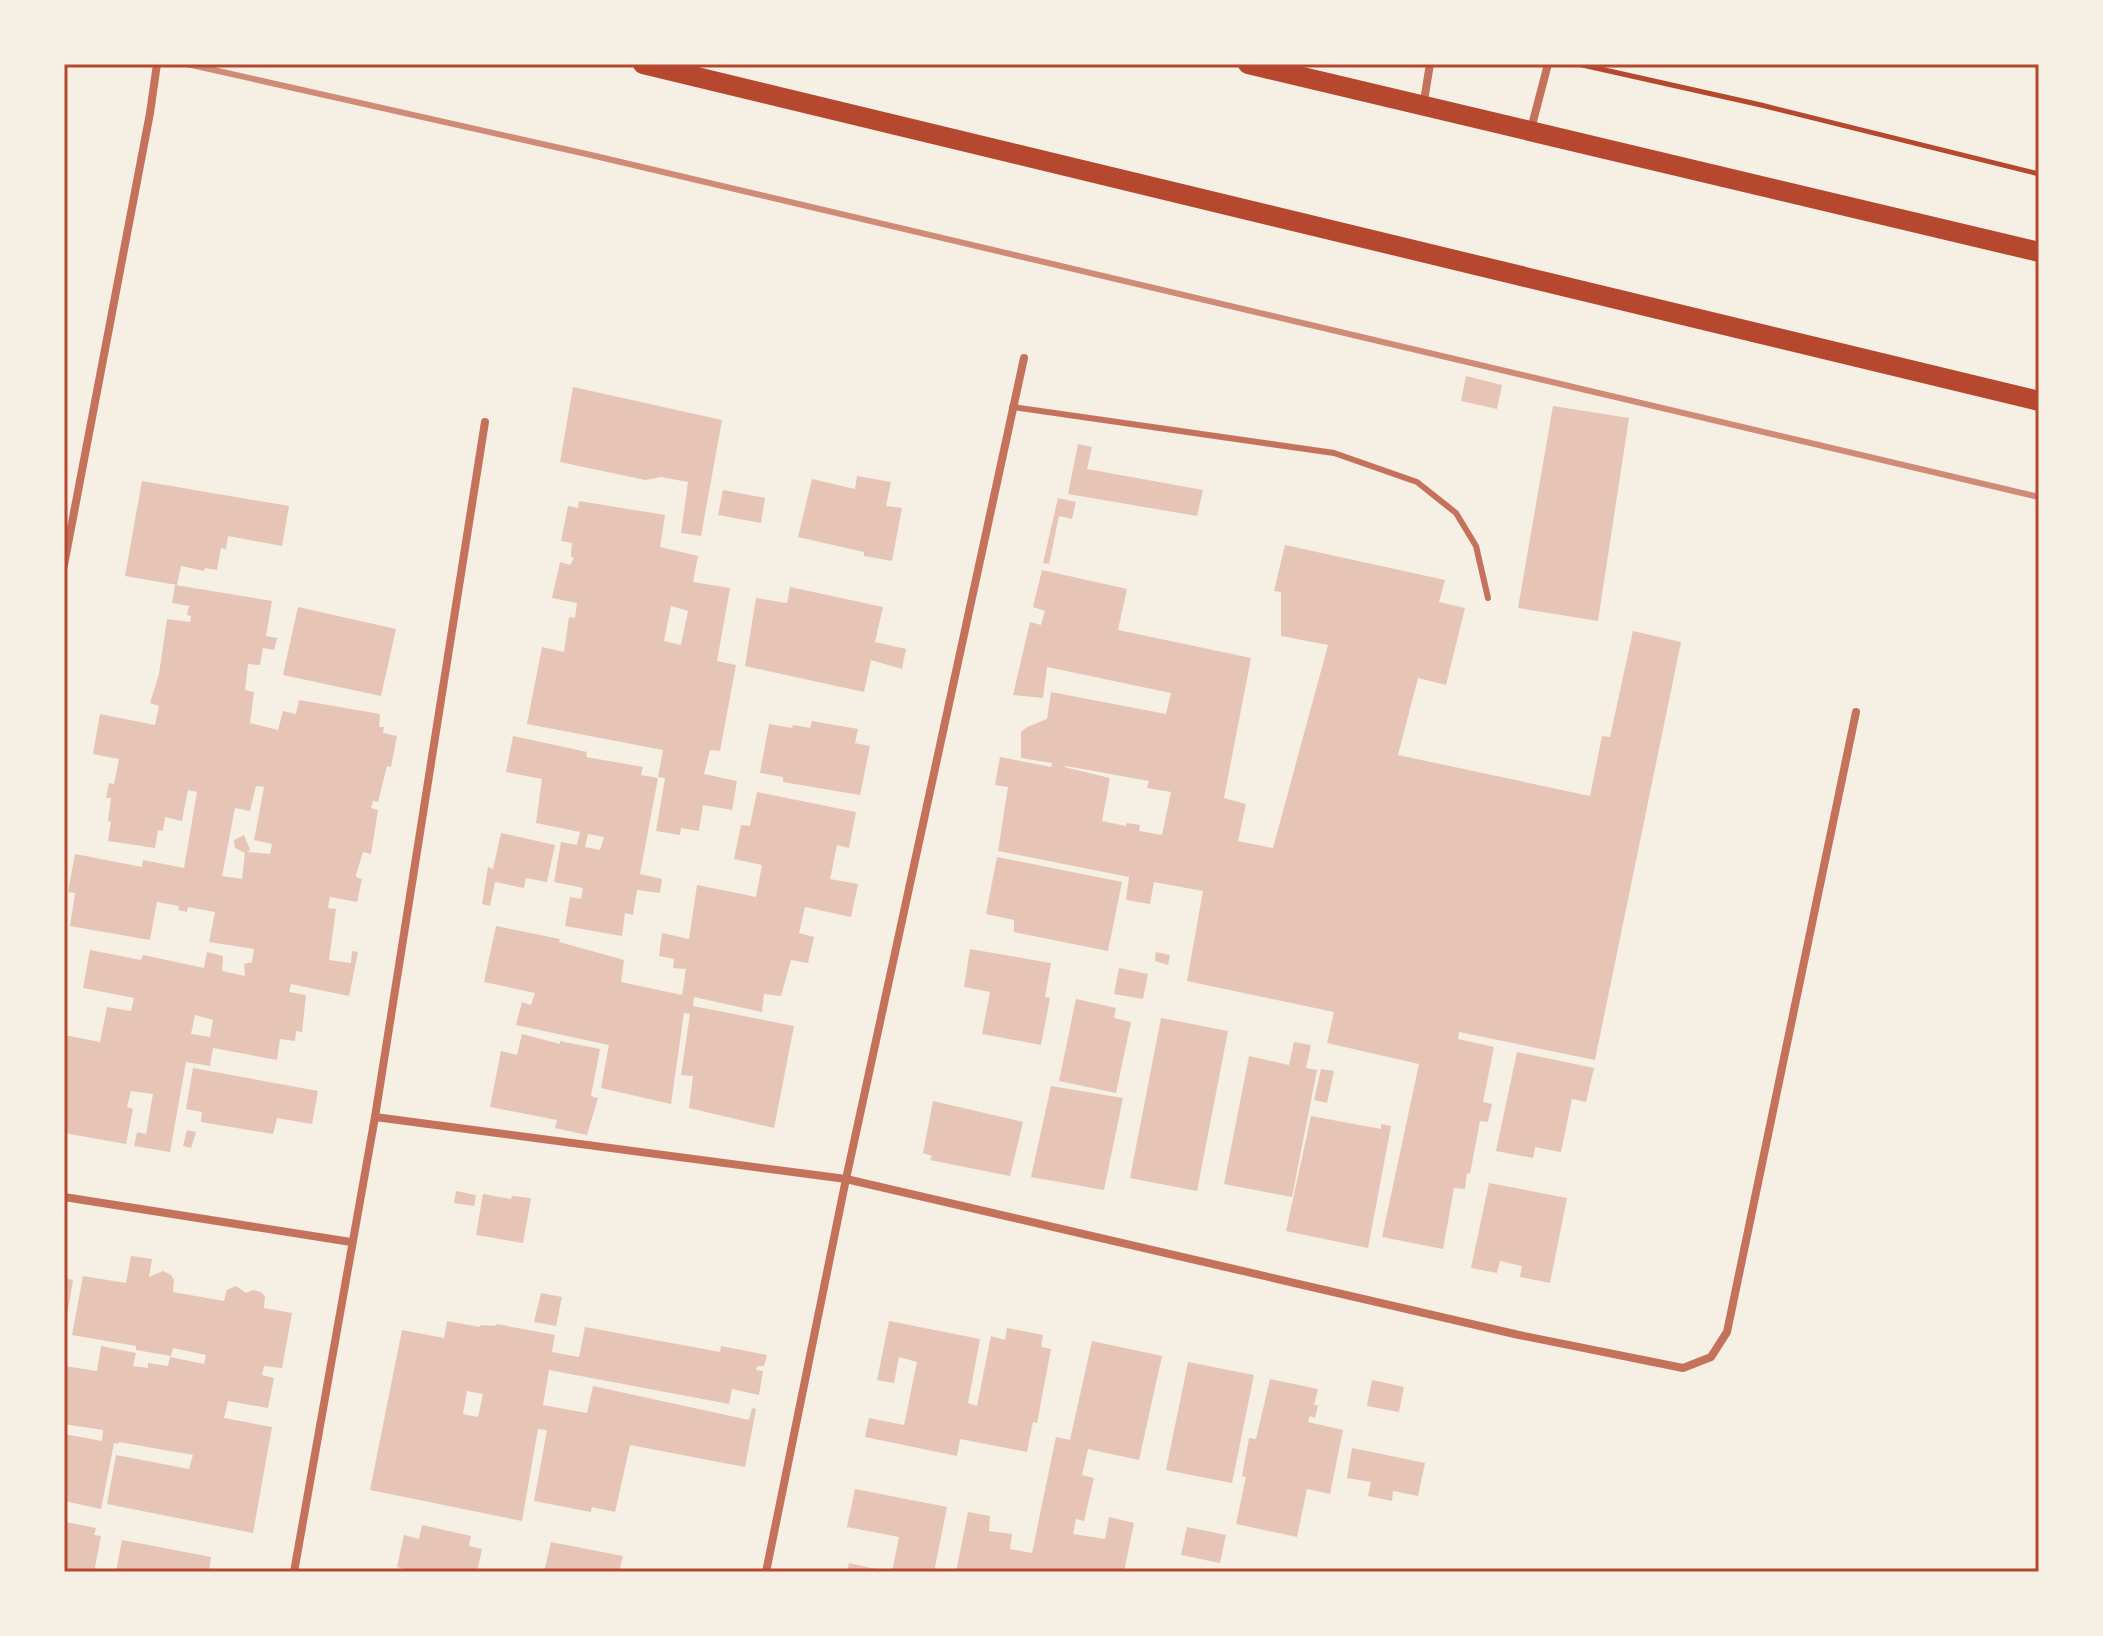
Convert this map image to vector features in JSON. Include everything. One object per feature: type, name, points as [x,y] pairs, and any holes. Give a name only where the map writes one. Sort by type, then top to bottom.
[{"type":"main road","points":[[643,64],[2039,401]]},
{"type":"main road","points":[[1248,64],[2039,252]]},
{"type":"street","points":[[64,565],[157,64]]},
{"type":"street","points":[[1423,107],[1430,64]]},
{"type":"street","points":[[1531,130],[1548,64]]},
{"type":"street","points":[[766,1572],[846,1179],[1024,358]]},
{"type":"street","points":[[294,1572],[375,1117],[485,422]]},
{"type":"street","points":[[375,1117],[846,1179],[1519,1335],[1683,1368],[1711,1357],[1727,1332],[1856,712]]},
{"type":"street","points":[[64,1197],[351,1242]]},
{"type":"lane","points":[[1012,407],[1334,453],[1417,482],[1456,513],[1476,546],[1488,598]]},
{"type":"path","points":[[1578,64],[1761,105],[2039,174]]},
{"type":"building","points":[[1466,376],[1502,385],[1497,409],[1461,401]]},
{"type":"building","points":[[573,387],[722,420],[701,536],[681,533],[688,482],[661,477],[645,480],[560,462]]},
{"type":"building","points":[[1553,406],[1629,418],[1598,621],[1518,608]]},
{"type":"building","points":[[1078,444],[1092,447],[1087,469],[1203,490],[1197,516],[1068,494]]},
{"type":"building","points":[[857,476],[891,482],[886,506],[902,508],[892,561],[798,537],[812,479],[855,489]]},
{"type":"building","points":[[142,481],[289,506],[282,546],[228,536],[226,549],[221,548],[217,570],[205,568],[204,571],[181,566],[177,585],[125,576]]},
{"type":"building","points":[[723,490],[765,498],[761,523],[718,515]]},
{"type":"building","points":[[1058,498],[1076,502],[1072,519],[1059,516],[1049,564],[1043,563]]},
{"type":"building","points":[[579,501],[665,515],[660,547],[698,556],[693,582],[730,588],[717,661],[736,665],[720,751],[710,750],[704,774],[737,781],[732,810],[703,805],[699,831],[681,828],[680,835],[656,831],[665,778],[658,777],[663,750],[527,724],[542,647],[564,652],[569,617],[575,618],[577,603],[552,598],[560,562],[570,565],[574,558],[571,557],[572,543],[561,541],[568,506],[578,508]],"holes":[[[671,606],[688,611],[681,645],[664,641]]]},
{"type":"building","points":[[1285,545],[1445,580],[1439,602],[1465,608],[1446,685],[1418,678],[1398,755],[1590,796],[1602,736],[1610,737],[1633,631],[1681,642],[1595,1060],[1459,1032],[1458,1039],[1494,1047],[1483,1102],[1492,1104],[1488,1122],[1480,1121],[1465,1189],[1454,1188],[1443,1249],[1382,1237],[1419,1064],[1327,1043],[1334,1012],[1187,981],[1203,891],[1154,882],[1150,904],[1126,900],[1129,877],[998,851],[1008,787],[995,785],[1000,757],[1051,767],[1052,763],[1021,758],[1021,732],[1047,719],[1051,692],[1166,714],[1171,693],[1047,667],[1043,698],[1013,695],[1030,622],[1041,625],[1045,611],[1033,607],[1042,570],[1127,589],[1118,630],[1251,658],[1224,798],[1246,804],[1238,841],[1273,848],[1328,645],[1281,636],[1281,592],[1274,591]],"holes":[[[1064,767],[1149,781],[1147,788],[1171,792],[1162,835],[1139,831],[1140,825],[1127,823],[1126,826],[1102,821],[1110,778]]]},
{"type":"building","points":[[175,585],[272,601],[266,636],[277,638],[274,650],[263,648],[260,665],[248,664],[245,690],[254,692],[250,723],[278,730],[283,711],[296,714],[299,700],[380,714],[379,727],[384,727],[383,733],[397,736],[391,767],[387,766],[378,802],[373,801],[371,808],[378,810],[371,854],[363,852],[356,875],[362,879],[357,902],[330,897],[328,908],[336,909],[329,960],[351,963],[352,951],[358,952],[349,996],[291,984],[289,992],[306,995],[302,1032],[296,1031],[295,1041],[280,1039],[277,1060],[213,1048],[210,1066],[186,1062],[170,1152],[134,1146],[137,1132],[146,1134],[153,1094],[131,1091],[127,1107],[133,1109],[126,1144],[64,1133],[64,1035],[100,1042],[107,1007],[131,1011],[134,998],[83,988],[90,950],[141,960],[143,955],[204,968],[207,952],[223,956],[222,971],[245,976],[244,964],[252,962],[254,949],[209,942],[215,912],[188,907],[187,912],[178,910],[179,906],[157,902],[150,940],[70,926],[75,893],[68,892],[75,854],[142,867],[143,860],[184,868],[197,792],[188,790],[182,821],[165,817],[163,831],[158,830],[155,848],[108,841],[111,798],[106,798],[109,783],[114,784],[119,759],[93,754],[100,714],[155,725],[159,706],[150,703],[159,674],[167,619],[190,622],[191,616],[187,615],[189,606],[172,603]],"holes":[[[256,786],[264,787],[254,840],[272,844],[270,854],[247,852],[250,850],[244,835],[234,840],[235,848],[245,853],[242,879],[222,876],[235,808],[250,811]],[[195,1015],[213,1020],[210,1037],[191,1034]]]},
{"type":"building","points":[[790,587],[883,607],[875,642],[906,649],[902,669],[871,660],[864,692],[745,666],[756,598],[787,603]]},
{"type":"building","points":[[298,607],[396,629],[381,696],[283,675]]},
{"type":"building","points":[[812,721],[858,729],[855,743],[870,746],[860,795],[783,782],[783,777],[760,773],[769,724],[810,728]]},
{"type":"building","points":[[513,736],[587,752],[586,757],[643,767],[641,775],[658,778],[640,874],[662,879],[660,893],[637,890],[633,915],[625,913],[622,936],[565,926],[570,897],[581,899],[583,888],[554,882],[561,842],[577,845],[580,832],[536,823],[542,779],[506,772]],"holes":[[[588,834],[604,837],[600,850],[585,847]]]},
{"type":"building","points":[[757,792],[856,812],[849,848],[837,845],[830,879],[858,884],[851,917],[805,907],[799,933],[814,937],[808,963],[791,960],[781,996],[764,994],[762,1012],[694,997],[693,1006],[794,1026],[774,1128],[689,1108],[693,1076],[681,1075],[690,1014],[684,1013],[671,1104],[601,1088],[609,1045],[516,1025],[522,1002],[531,1005],[535,993],[484,982],[496,926],[560,939],[559,942],[624,960],[621,982],[682,995],[686,969],[673,968],[674,959],[659,956],[662,933],[689,939],[697,885],[756,897],[762,865],[734,859],[741,825],[750,826]]},
{"type":"building","points":[[501,833],[555,845],[547,882],[526,878],[524,888],[495,882],[490,906],[482,904],[488,867],[493,869]]},
{"type":"building","points":[[997,857],[1122,882],[1108,951],[1014,932],[1014,920],[986,914]]},
{"type":"building","points":[[970,949],[1051,963],[1045,997],[1050,998],[1041,1045],[982,1034],[990,992],[964,987]]},
{"type":"building","points":[[1156,952],[1170,955],[1168,965],[1155,961]]},
{"type":"building","points":[[1119,968],[1148,974],[1143,999],[1114,994]]},
{"type":"building","points":[[1076,999],[1116,1008],[1114,1018],[1131,1022],[1116,1093],[1059,1081]]},
{"type":"building","points":[[1161,1018],[1228,1031],[1197,1191],[1130,1178]]},
{"type":"building","points":[[522,1034],[560,1044],[560,1041],[600,1049],[591,1096],[598,1098],[587,1135],[555,1128],[557,1120],[490,1107],[501,1051],[517,1055]]},
{"type":"building","points":[[1294,1042],[1311,1045],[1306,1068],[1317,1070],[1292,1197],[1224,1184],[1249,1056],[1289,1065]]},
{"type":"building","points":[[1517,1052],[1594,1068],[1586,1102],[1572,1099],[1561,1152],[1535,1147],[1533,1158],[1496,1151]]},
{"type":"building","points":[[193,1068],[318,1091],[312,1124],[277,1118],[273,1134],[201,1122],[202,1112],[186,1109]]},
{"type":"building","points":[[1321,1069],[1334,1071],[1327,1103],[1314,1100]]},
{"type":"building","points":[[1051,1086],[1123,1098],[1104,1190],[1031,1177]]},
{"type":"building","points":[[933,1101],[1023,1122],[1010,1176],[930,1160],[932,1156],[923,1153]]},
{"type":"building","points":[[1311,1116],[1381,1129],[1381,1124],[1391,1126],[1368,1248],[1286,1231]]},
{"type":"building","points":[[187,1130],[196,1132],[191,1148],[183,1146]]},
{"type":"building","points":[[1489,1183],[1567,1198],[1550,1283],[1520,1277],[1522,1266],[1500,1261],[1497,1273],[1471,1268]]},
{"type":"building","points":[[456,1191],[476,1195],[474,1206],[454,1203]]},
{"type":"building","points":[[483,1194],[511,1199],[512,1196],[531,1198],[523,1243],[476,1235]]},
{"type":"building","points":[[131,1256],[152,1259],[149,1277],[163,1271],[171,1275],[173,1292],[224,1301],[227,1290],[236,1286],[246,1293],[253,1290],[261,1292],[265,1296],[264,1308],[292,1313],[282,1368],[264,1366],[262,1375],[274,1378],[268,1408],[228,1401],[224,1418],[272,1427],[253,1533],[107,1504],[116,1455],[189,1469],[193,1455],[119,1442],[114,1443],[101,1509],[64,1501],[64,1434],[102,1441],[103,1430],[64,1424],[64,1366],[97,1371],[101,1346],[136,1353],[133,1366],[148,1368],[148,1363],[168,1366],[170,1357],[204,1364],[206,1355],[173,1348],[171,1356],[136,1350],[136,1346],[72,1335],[83,1276],[126,1283]]},
{"type":"building","points":[[64,1278],[73,1280],[66,1322],[64,1321]]},
{"type":"building","points":[[541,1293],[562,1297],[556,1326],[534,1322]]},
{"type":"building","points":[[447,1321],[480,1327],[496,1324],[555,1335],[552,1352],[579,1357],[585,1327],[720,1352],[721,1346],[767,1355],[764,1366],[757,1366],[756,1370],[763,1371],[759,1395],[732,1389],[729,1404],[549,1370],[543,1405],[587,1413],[593,1386],[749,1420],[752,1408],[756,1409],[745,1467],[630,1445],[615,1512],[592,1507],[591,1512],[534,1501],[547,1430],[538,1429],[522,1521],[370,1490],[402,1330],[444,1338]],"holes":[[[467,1391],[483,1394],[478,1417],[463,1414]]]},
{"type":"building","points":[[889,1321],[980,1339],[968,1403],[977,1406],[991,1336],[1005,1340],[1007,1328],[1043,1335],[1041,1347],[1051,1349],[1037,1423],[1033,1422],[1027,1452],[960,1439],[957,1456],[865,1437],[869,1418],[904,1425],[917,1362],[899,1357],[894,1383],[877,1380]]},
{"type":"building","points":[[1092,1341],[1162,1356],[1139,1460],[1088,1449],[1082,1475],[1094,1478],[1084,1521],[1076,1519],[1073,1534],[1105,1539],[1109,1517],[1134,1523],[1124,1572],[956,1572],[968,1512],[990,1516],[989,1531],[1012,1534],[1010,1549],[1032,1553],[1056,1437],[1070,1440]]},
{"type":"building","points":[[1188,1362],[1254,1375],[1232,1483],[1166,1470]]},
{"type":"building","points":[[1270,1379],[1318,1389],[1315,1418],[1310,1416],[1308,1422],[1343,1430],[1330,1494],[1307,1489],[1297,1537],[1236,1524],[1246,1477],[1242,1476],[1249,1438],[1256,1439]]},
{"type":"building","points":[[1372,1380],[1404,1387],[1399,1412],[1367,1406]]},
{"type":"building","points":[[1352,1448],[1425,1463],[1418,1496],[1393,1491],[1392,1501],[1368,1496],[1371,1482],[1347,1478]]},
{"type":"building","points":[[855,1489],[947,1507],[934,1572],[892,1572],[899,1537],[847,1527]]},
{"type":"building","points":[[66,1522],[96,1528],[94,1535],[101,1536],[94,1572],[64,1572]]},
{"type":"building","points":[[422,1525],[471,1536],[469,1546],[482,1549],[477,1572],[411,1572],[397,1567],[404,1535],[419,1539]]},
{"type":"building","points":[[1187,1527],[1226,1535],[1220,1563],[1181,1555]]},
{"type":"building","points":[[122,1540],[211,1557],[209,1572],[116,1572]]},
{"type":"building","points":[[551,1542],[623,1556],[619,1572],[544,1572]]},
{"type":"building","points":[[849,1563],[885,1571],[885,1572],[847,1572]]},
{"type":"railway","points":[[187,64],[591,155],[2039,497]]}]
